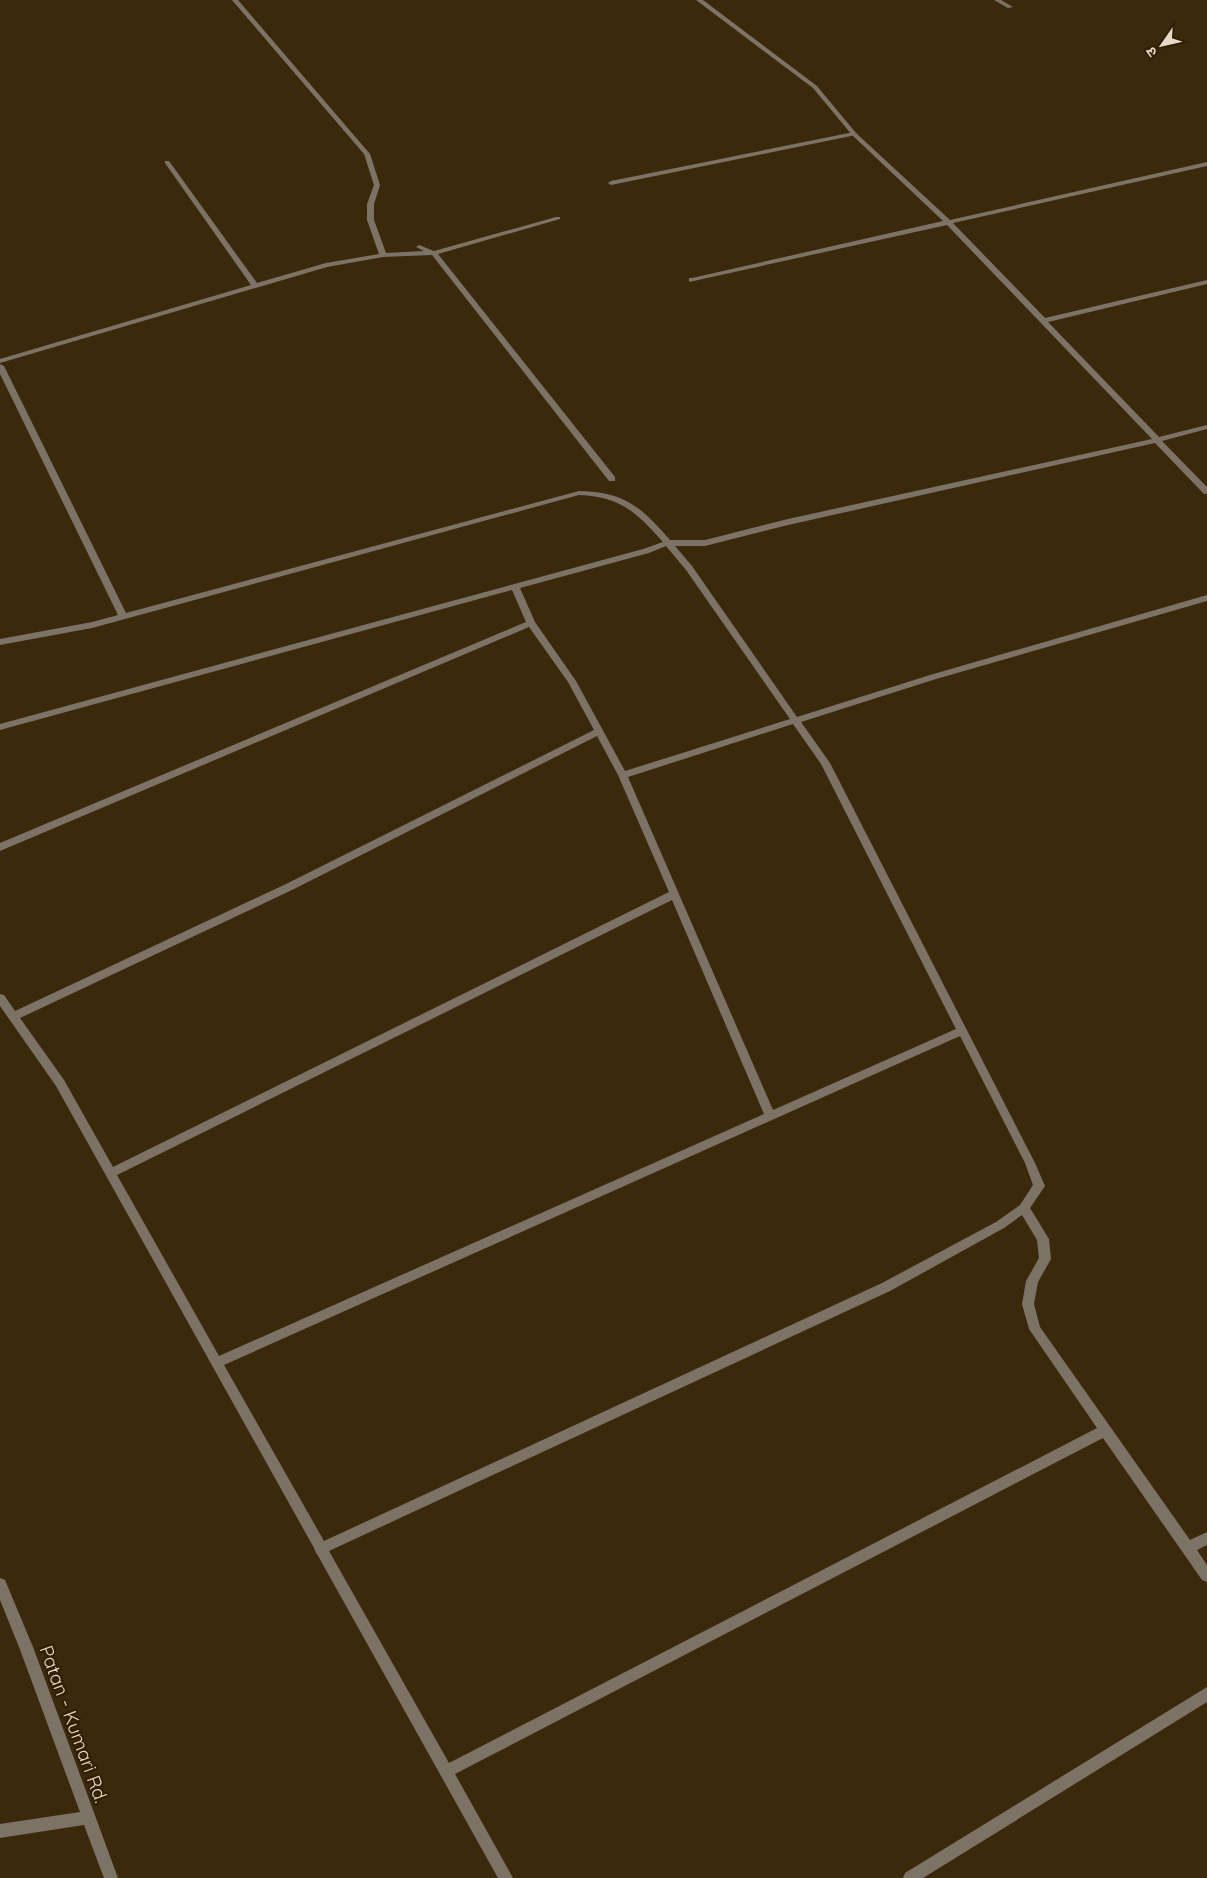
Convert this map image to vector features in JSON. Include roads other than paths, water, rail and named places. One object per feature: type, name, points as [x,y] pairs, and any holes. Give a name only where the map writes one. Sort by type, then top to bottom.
[{"type":"street","points":[[236,0],[367,154],[377,185],[370,199],[369,219],[383,254]]},
{"type":"street","points":[[699,0],[815,87],[854,134],[949,223],[1207,492]]},
{"type":"street","points":[[997,0],[1010,8]]},
{"type":"street","points":[[611,183],[854,134]]},
{"type":"street","points":[[166,162],[255,286]]},
{"type":"street","points":[[692,280],[1207,164]]},
{"type":"street","points":[[0,361],[326,265],[383,254],[434,253],[558,218]]},
{"type":"street","points":[[419,247],[434,253],[612,479]]},
{"type":"street","points":[[1042,321],[1207,282]]},
{"type":"street","points":[[0,366],[123,617]]},
{"type":"street","points":[[0,727],[515,587],[668,543],[705,543],[1207,427]]},
{"type":"street","points":[[0,642],[92,625],[579,493],[604,495],[632,505],[644,516],[689,568],[825,763],[1030,1163],[1039,1186],[1024,1208],[1000,1225],[886,1287],[320,1549]]},
{"type":"street","points":[[515,587],[531,622],[572,681],[623,775],[770,1117]]},
{"type":"street","points":[[623,775],[933,676],[1207,598]]},
{"type":"street","points":[[0,847],[531,622]]},
{"type":"street","points":[[13,1017],[289,887],[600,731]]},
{"type":"street","points":[[110,1173],[674,894]]},
{"type":"street","points":[[0,998],[60,1083],[506,1878]]},
{"type":"street","points":[[216,1363],[962,1031]]},
{"type":"street","points":[[1024,1208],[1042,1239],[1045,1258],[1032,1281],[1028,1304],[1035,1329],[1207,1576]]},
{"type":"street","points":[[446,1772],[1106,1430]]},
{"type":"street","points":[[1188,1548],[1207,1538]]},
{"type":"street","name":"Patan - Kumari Rd.","points":[[0,1584],[26,1647],[110,1878]]},
{"type":"street","points":[[910,1878],[1207,1694]]},
{"type":"street","points":[[0,1831],[89,1818]]}]
